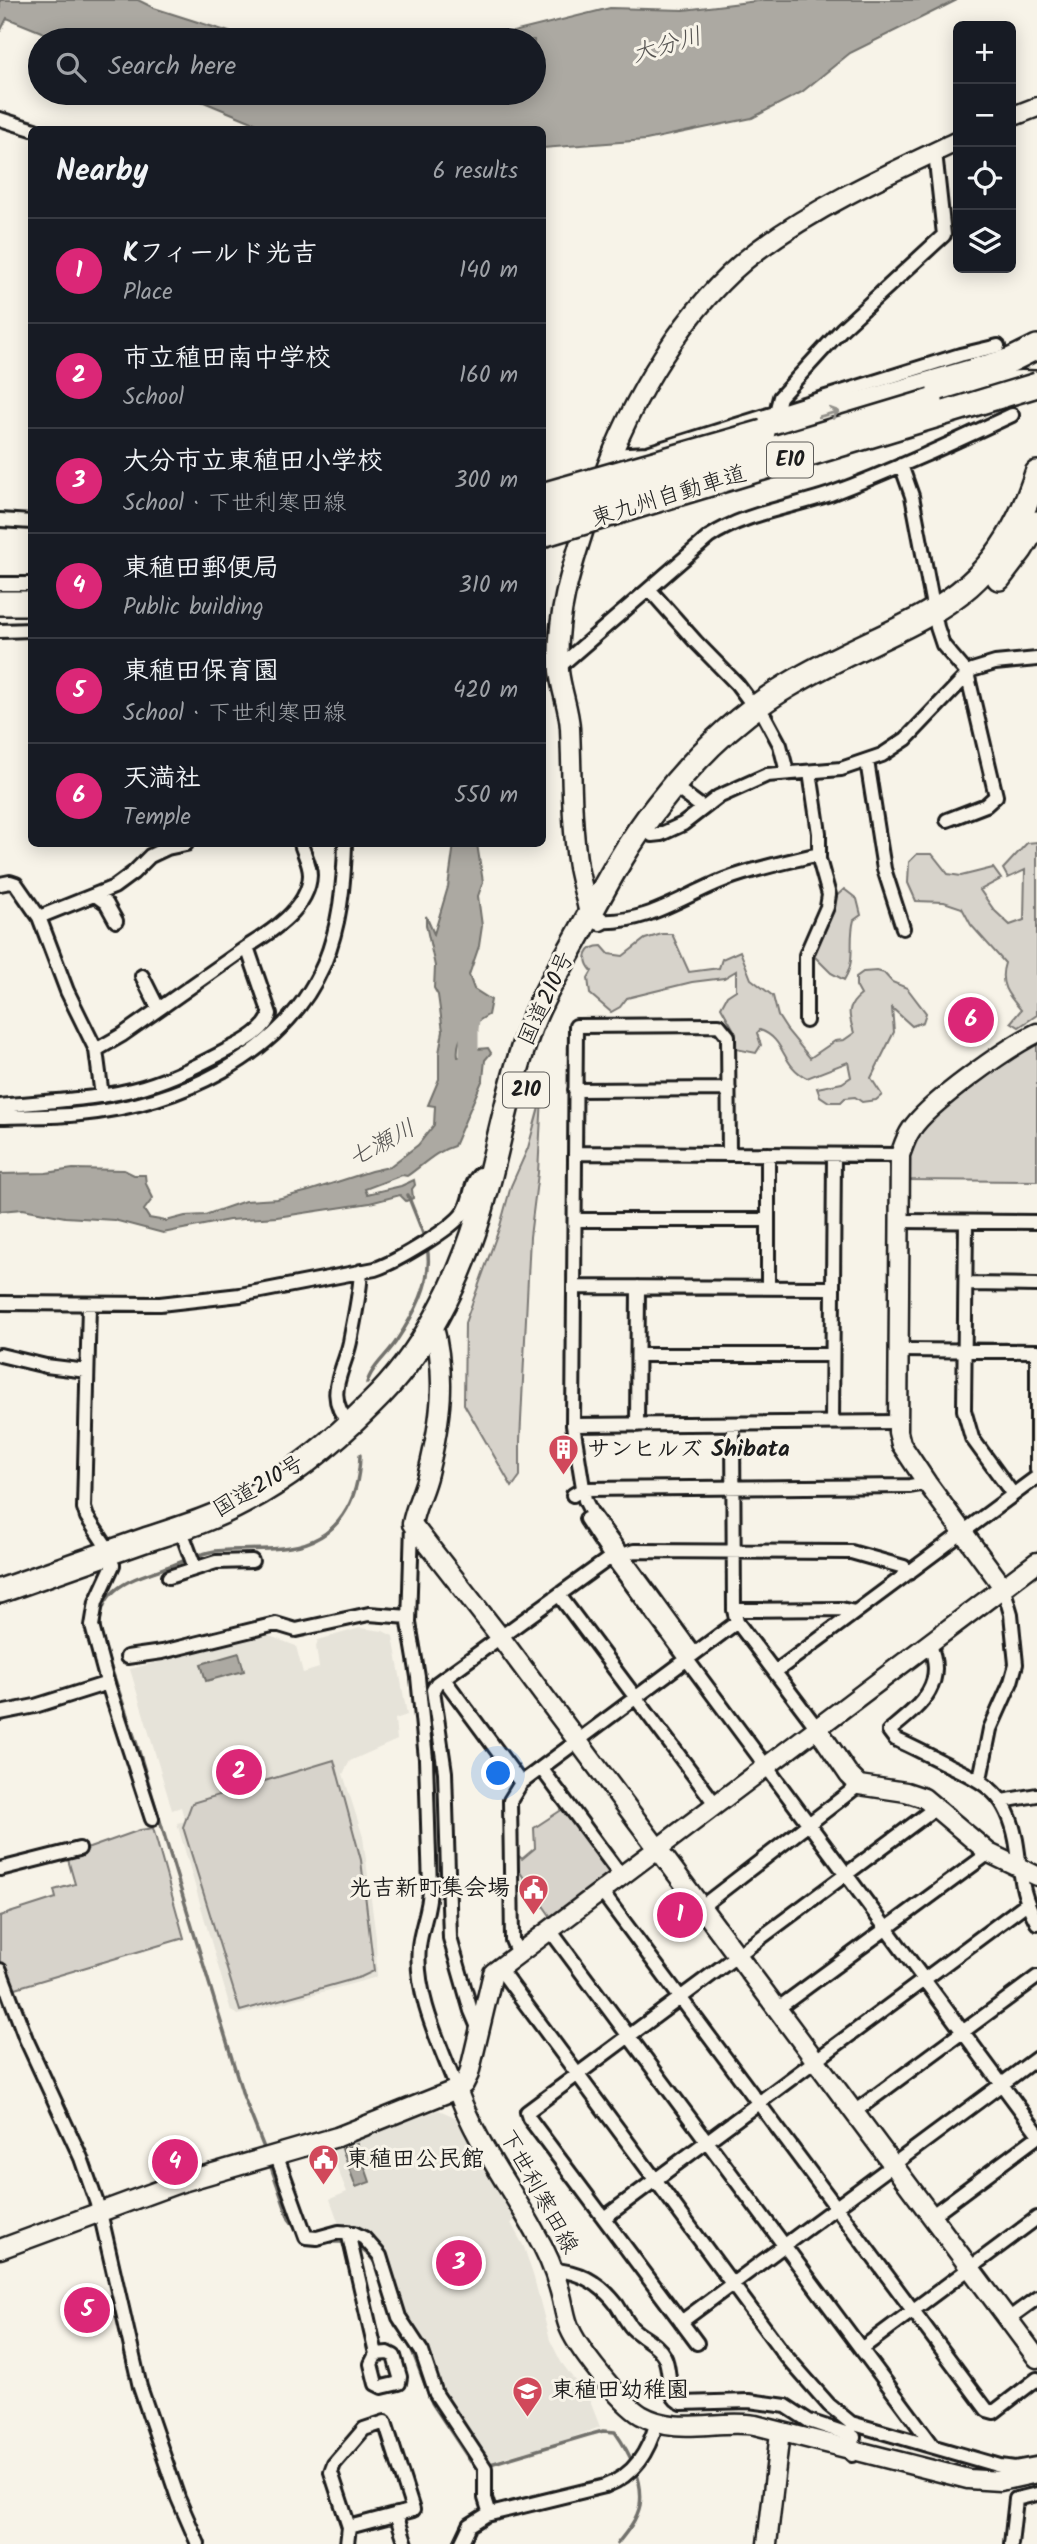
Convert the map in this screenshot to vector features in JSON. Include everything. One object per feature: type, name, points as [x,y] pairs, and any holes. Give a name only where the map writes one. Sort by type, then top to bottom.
[{"type":"highway","points":[[546,494],[763,432],[1005,353],[1037,346]]},
{"type":"highway","points":[[1005,353],[1037,355]]},
{"type":"highway","name":"東九州自動車道","points":[[546,517],[1037,369]]},
{"type":"highway","points":[[546,550],[683,507],[733,486],[796,452],[996,384],[1037,384]]},
{"type":"highway","points":[[996,384],[1027,390],[1037,399]]},
{"type":"highway","name":"東九州自動車道","points":[[546,534],[1037,384]]},
{"type":"highway","name":"国道210号","points":[[935,620],[994,560],[1020,519],[1037,473]]},
{"type":"highway","name":"国道210号","points":[[0,1606],[241,1503],[286,1476],[350,1425],[460,1302],[486,1239],[549,1018],[632,840],[663,798],[706,750],[760,712],[973,602],[999,578],[1037,523]]},
{"type":"highway","points":[[0,603],[28,603]]},
{"type":"highway","points":[[0,618],[28,619]]},
{"type":"highway","name":"国道210号","points":[[0,1591],[112,1559],[190,1555],[326,1464],[390,1405],[435,1332],[445,1301],[473,1236],[517,1066],[531,1025],[548,989],[595,917],[683,793],[760,712]]},
{"type":"street","points":[[1016,115],[1037,107]]},
{"type":"street","points":[[0,119],[28,128]]},
{"type":"street","points":[[819,854],[749,871],[655,912],[617,922],[595,917],[579,869],[570,766],[570,724],[559,667],[561,616],[567,582],[611,456],[640,395],[681,332],[716,289],[772,241],[834,203],[953,143]]},
{"type":"street","points":[[776,412],[780,397],[842,329],[944,234],[935,152]]},
{"type":"street","points":[[611,456],[647,453],[960,355],[1005,353]]},
{"type":"street","points":[[559,667],[722,528],[830,494],[1012,415]]},
{"type":"street","points":[[901,465],[912,496],[935,620],[943,645],[967,673],[996,796],[986,805],[947,820]]},
{"type":"street","points":[[0,520],[28,522]]},
{"type":"street","points":[[0,584],[28,584]]},
{"type":"street","points":[[649,589],[760,712],[780,744],[787,772]]},
{"type":"street","points":[[0,631],[28,630]]},
{"type":"street","points":[[652,835],[683,824],[718,797],[755,779],[787,772],[841,769],[867,761],[901,743],[967,673],[981,666],[1037,659]]},
{"type":"street","points":[[867,761],[884,869],[903,928]]},
{"type":"street","points":[[806,1021],[806,955],[827,907],[829,895],[819,854],[819,834],[810,772]]},
{"type":"street","points":[[683,793],[704,808]]},
{"type":"street","points":[[39,917],[119,884],[155,853],[176,847]]},
{"type":"street","points":[[96,1050],[122,1035],[288,917],[309,881],[302,847]]},
{"type":"street","points":[[0,1117],[80,1114],[132,1106],[201,1082],[253,1051],[295,1009],[323,965],[341,907],[345,847]]},
{"type":"street","points":[[0,884],[16,884],[39,917],[67,991],[96,1050],[102,1096]]},
{"type":"street","points":[[95,895],[106,903],[116,920]]},
{"type":"street","points":[[0,1106],[102,1096],[154,1084],[238,1045],[266,1023],[269,1016],[247,947]]},
{"type":"street","points":[[142,976],[156,1004]]},
{"type":"street","points":[[617,1556],[578,1492],[573,1425],[576,1026],[719,1026],[728,1036],[729,1154]]},
{"type":"street","points":[[980,1779],[990,1729],[1016,1664],[1011,1614],[1003,1587],[901,1444],[900,1155],[910,1131],[924,1114],[1017,1044],[1037,1033]]},
{"type":"street","points":[[575,1090],[729,1089]]},
{"type":"street","points":[[575,1153],[900,1155]]},
{"type":"street","points":[[768,1154],[768,1288]]},
{"type":"street","points":[[832,1423],[834,1155]]},
{"type":"street","points":[[0,1303],[160,1304],[209,1300],[273,1290],[388,1264],[456,1220],[467,1205],[474,1179],[480,1174],[490,1174]]},
{"type":"street","points":[[575,1220],[767,1220]]},
{"type":"street","points":[[900,1221],[1037,1222]]},
{"type":"street","points":[[967,1222],[964,1410],[972,1438],[1012,1493]]},
{"type":"street","points":[[350,1425],[338,1405],[336,1383],[349,1343],[361,1271]]},
{"type":"street","points":[[967,1284],[1037,1285]]},
{"type":"street","points":[[574,1287],[833,1289]]},
{"type":"street","points":[[637,1425],[638,1287]]},
{"type":"street","points":[[89,1305],[85,1513],[112,1559],[93,1618],[94,1634],[152,1819]]},
{"type":"street","points":[[435,1332],[442,1368],[440,1406],[428,1474],[412,1524],[409,1617],[420,1697],[428,1808],[430,1898],[419,1957],[425,2001],[457,2090]]},
{"type":"street","points":[[899,1350],[1037,1352],[1037,1469]]},
{"type":"street","points":[[0,1355],[46,1366],[87,1371]]},
{"type":"street","points":[[638,1355],[832,1355]]},
{"type":"street","points":[[573,1425],[899,1422]]},
{"type":"street","points":[[733,1424],[736,1616],[849,1775],[859,1785],[906,1792],[924,1798],[989,1853],[1037,1876]]},
{"type":"street","points":[[775,1672],[1037,1477]]},
{"type":"street","points":[[578,1492],[733,1486],[909,1486],[927,1483]]},
{"type":"street","points":[[586,1519],[617,1556],[766,1766],[1037,2134],[932,2216]]},
{"type":"street","points":[[412,1524],[501,1638],[1037,2358]]},
{"type":"street","points":[[479,2030],[450,1938],[444,1772],[433,1697],[437,1683],[617,1556],[634,1551],[851,1552],[904,1567],[909,1573]]},
{"type":"street","points":[[169,1577],[190,1555],[216,1562],[252,1561]]},
{"type":"street","points":[[0,2249],[179,2183],[337,2137],[457,2090],[469,2074],[490,1979],[499,1968],[1037,1562]]},
{"type":"street","points":[[559,1595],[716,1805]]},
{"type":"street","points":[[518,1954],[512,1940],[510,1801],[521,1783],[691,1657],[736,1616],[841,1609],[855,1612]]},
{"type":"street","points":[[127,1657],[162,1652],[276,1624],[296,1630],[369,1614],[409,1617]]},
{"type":"street","points":[[929,1643],[934,1660],[935,1681],[920,1704],[889,1731],[895,1739],[980,1779],[1002,1801],[1012,1826],[1027,1903],[1037,1923]]},
{"type":"street","points":[[444,1679],[521,1783]]},
{"type":"street","points":[[0,1713],[35,1706],[108,1683]]},
{"type":"street","points":[[541,1768],[621,1876]]},
{"type":"street","points":[[701,1907],[859,1785]]},
{"type":"street","points":[[1002,1801],[1037,1795]]},
{"type":"street","points":[[697,2343],[528,2118],[527,2112],[935,1808]]},
{"type":"street","points":[[0,1868],[79,1849]]},
{"type":"street","points":[[777,2009],[989,1853]]},
{"type":"street","points":[[601,1891],[987,2410],[994,2412],[1037,2379]]},
{"type":"street","points":[[604,2218],[1027,1903]]},
{"type":"street","points":[[550,1930],[934,2447]]},
{"type":"street","points":[[499,1968],[784,2354],[841,2416],[862,2427],[1008,2468],[1037,2464]]},
{"type":"street","points":[[0,1970],[26,2039],[62,2120],[76,2142],[100,2212],[140,2387],[178,2498],[198,2544]]},
{"type":"street","points":[[854,2112],[1037,1977]]},
{"type":"street","points":[[681,2322],[1037,2059]]},
{"type":"street","name":"下世利寒田線","points":[[457,2090],[472,2125],[537,2235],[553,2270],[568,2324],[576,2340],[626,2403],[640,2414],[657,2422],[686,2427],[743,2423],[852,2453],[968,2479],[1000,2481],[1037,2473]]},
{"type":"street","points":[[276,2154],[306,2237],[317,2238],[348,2232],[364,2238],[380,2256],[399,2317],[422,2352],[436,2394],[485,2468],[485,2498],[490,2514]]},
{"type":"street","points":[[861,2349],[1037,2218]]},
{"type":"street","points":[[348,2232],[376,2354]]},
{"type":"street","points":[[553,2270],[583,2276],[608,2296],[638,2333],[658,2347],[667,2363],[672,2395],[676,2401],[758,2402],[786,2406],[809,2421],[849,2432],[854,2437],[852,2453]]},
{"type":"street","points":[[1008,2319],[1037,2298]]},
{"type":"street","points":[[347,2544],[349,2528],[331,2472],[334,2464],[364,2429],[385,2422],[413,2510],[349,2528]]},
{"type":"street","points":[[461,2544],[470,2525],[490,2514],[605,2486],[621,2479],[643,2455],[657,2422]]},
{"type":"street","points":[[767,2544],[780,2432]]},
{"type":"street","points":[[1011,2544],[1016,2499],[1037,2494]]},
{"type":"street","points":[[396,2514],[405,2544]]},
{"type":"shaded area","points":[[1037,842],[1037,1015],[1019,1027],[1011,1022],[1021,1010],[1008,994],[1004,983],[1005,963],[971,925],[962,908],[944,902],[916,901],[908,883],[909,862],[917,854],[932,854],[948,874],[961,876],[993,868],[1001,879],[980,890],[994,910],[1010,925],[1024,920],[1025,870],[1008,878],[1003,869],[1027,843]]},
{"type":"shaded area","points":[[844,889],[857,899],[861,915],[854,920],[850,965],[844,980],[831,973],[815,957],[815,936],[827,905]]},
{"type":"shaded area","points":[[672,934],[689,972],[719,968],[722,959],[740,951],[751,979],[773,996],[778,1016],[810,1058],[835,1041],[844,1040],[854,1033],[850,1008],[861,995],[856,986],[856,977],[863,972],[884,973],[892,982],[907,988],[926,1013],[923,1022],[912,1026],[892,1008],[894,1032],[871,1078],[882,1095],[876,1100],[862,1102],[855,1097],[845,1098],[841,1102],[829,1102],[820,1096],[817,1088],[842,1083],[851,1077],[848,1062],[807,1078],[792,1067],[775,1040],[760,1030],[757,1033],[761,1045],[756,1053],[736,1049],[734,1030],[721,1007],[727,996],[736,990],[736,971],[724,978],[692,982],[627,998],[620,1007],[611,1012],[590,994],[588,978],[592,971],[586,958],[592,948],[602,946],[609,954],[623,956],[645,939]]},
{"type":"shaded area","points":[[1037,1042],[1037,1181],[908,1180],[910,1152],[931,1119],[964,1088]]},
{"type":"shaded area","points":[[542,1096],[538,1173],[530,1237],[520,1476],[512,1487],[464,1404],[465,1323],[500,1226],[511,1186],[528,1148]]},
{"type":"shaded area","points":[[360,1628],[383,1631],[393,1636],[407,1715],[395,1719],[397,1740],[350,1761],[343,1774],[363,1837],[376,1938],[377,1977],[238,2015],[231,2011],[177,1823],[185,1821],[181,1807],[172,1810],[130,1669],[267,1635],[296,1646],[303,1673],[319,1668],[316,1646],[318,1640]]},
{"type":"shaded area","points":[[334,1760],[361,1860],[374,1971],[240,2011],[183,1827],[192,1803]]},
{"type":"shaded area","points":[[566,1807],[611,1870],[611,1877],[558,1916],[556,1914],[551,1917],[519,1871],[515,1871],[515,1852],[522,1859],[535,1848],[534,1828]]},
{"type":"shaded area","points":[[153,1828],[184,1938],[9,1990],[0,1966],[0,1916],[56,1898],[54,1890],[75,1884],[67,1856],[140,1830]]},
{"type":"shaded area","points":[[439,2110],[455,2117],[515,2220],[511,2223],[524,2247],[550,2340],[561,2362],[590,2401],[600,2427],[486,2464],[446,2408],[407,2324],[386,2259],[340,2227],[330,2199],[347,2192],[329,2148]]},
{"type":"water","points":[[0,0],[138,0],[154,8],[216,28],[32,28],[7,18],[0,32]]},
{"type":"water","name":"大分川","points":[[765,0],[957,0],[850,53],[802,92],[752,118],[646,140],[546,148],[546,126],[262,126],[211,105],[546,105],[546,28],[529,28],[610,8],[684,10]]},
{"type":"water","points":[[454,847],[477,847],[483,882],[478,896],[482,926],[479,946],[469,975],[474,989],[491,1000],[488,1015],[470,1027],[462,1037],[458,1057],[465,1057],[467,1050],[488,1048],[491,1053],[485,1060],[483,1079],[454,1146],[435,1155],[407,1176],[402,1175],[365,1189],[367,1194],[414,1180],[413,1198],[406,1201],[400,1195],[370,1203],[277,1217],[229,1220],[163,1233],[114,1220],[65,1217],[23,1209],[0,1211],[0,1174],[46,1173],[73,1169],[124,1170],[134,1175],[145,1175],[153,1198],[144,1210],[149,1218],[166,1221],[205,1215],[245,1201],[277,1199],[389,1167],[418,1145],[434,1125],[435,1106],[428,1105],[439,1079],[439,1053],[443,1031],[438,995],[434,988],[435,966],[426,916],[434,934],[448,887]]},
{"type":"water","points":[[239,1653],[244,1671],[206,1681],[201,1664]]},
{"type":"water","points":[[357,2144],[370,2182],[356,2187],[342,2149]]},
{"type":"waterway","name":"七瀬川","points":[[469,1077],[472,1002]]},
{"type":"waterway","points":[[367,1383],[409,1321],[425,1285],[427,1247],[408,1195]]},
{"type":"waterway","points":[[101,1637],[100,1620],[103,1607],[110,1596],[130,1581],[209,1552],[290,1547],[321,1536],[333,1527],[350,1502],[356,1487],[360,1455]]},
{"type":"waterway","points":[[103,1644],[137,1745],[243,2095],[266,2153]]},
{"type":"waterway","points":[[270,2164],[289,2219],[300,2233]]},
{"type":"waterway","points":[[323,2242],[346,2242]]},
{"type":"waterway","points":[[357,2246],[369,2255],[378,2267]]},
{"type":"waterway","points":[[390,2308],[395,2325],[410,2345],[432,2403],[471,2462],[479,2466]]},
{"type":"waterway","points":[[487,2465],[603,2431],[615,2432],[638,2476],[641,2496],[636,2516],[617,2544]]},
{"type":"place","name":"天満社","points":[[971,1020]]},
{"type":"place","name":"サンヒルズ Shibata","points":[[564,1477]]},
{"type":"place","name":"市立稙田南中学校","points":[[239,1772]]},
{"type":"place","name":"Kフィールド光吉","points":[[680,1915]]},
{"type":"place","name":"光吉新町集会場","points":[[533,1916]]},
{"type":"place","name":"東稙田郵便局","points":[[175,2162]]},
{"type":"place","name":"東稙田公民館","points":[[323,2187]]},
{"type":"place","name":"大分市立東稙田小学校","points":[[459,2263]]},
{"type":"place","name":"東稙田保育園","points":[[87,2310]]},
{"type":"place","name":"東稙田幼稚園","points":[[528,2418]]}]
